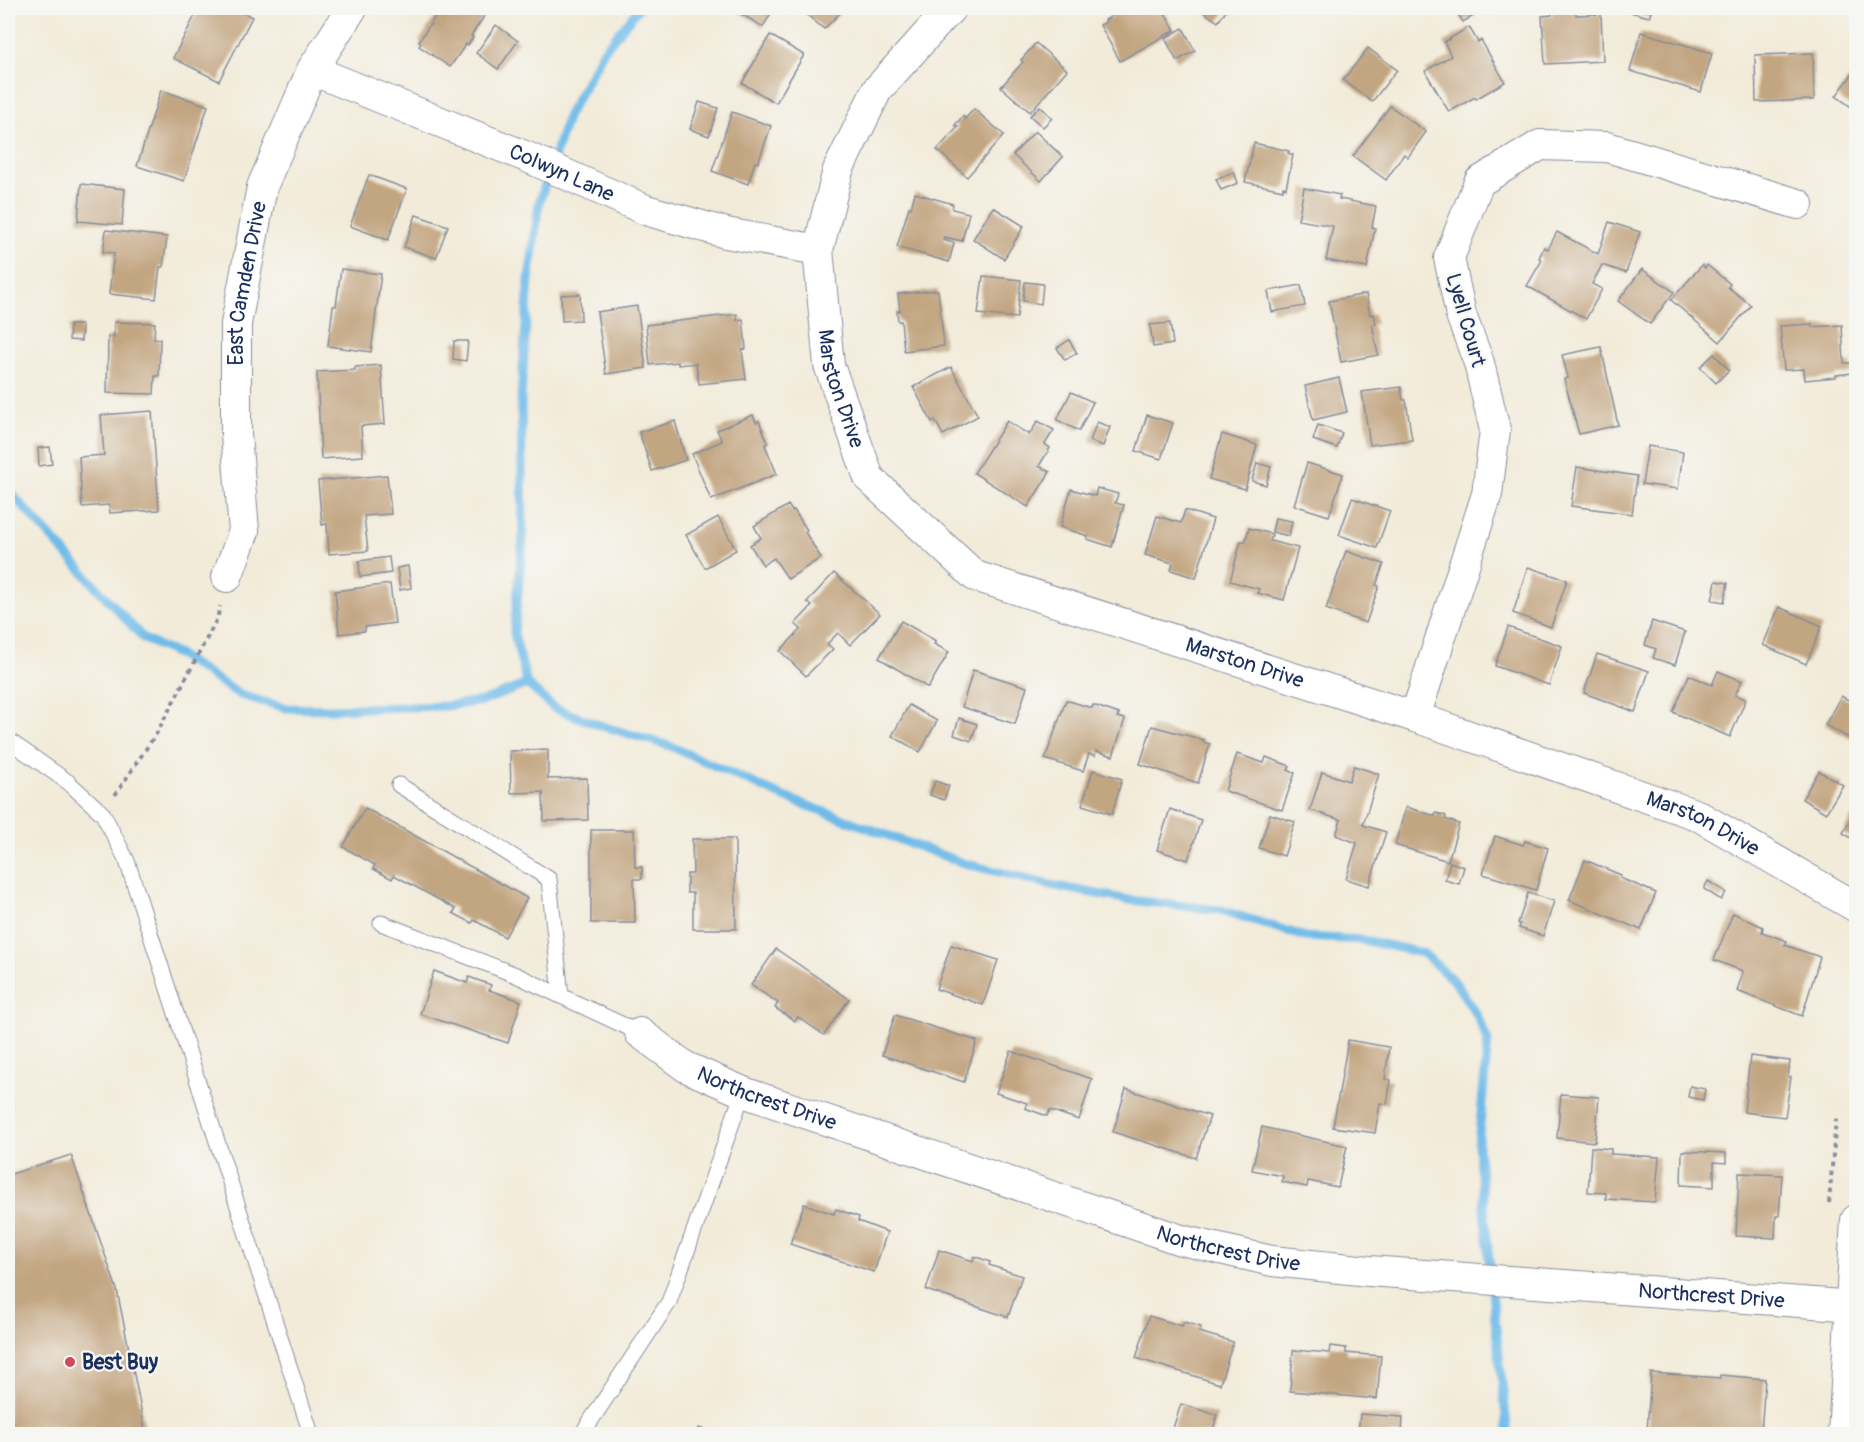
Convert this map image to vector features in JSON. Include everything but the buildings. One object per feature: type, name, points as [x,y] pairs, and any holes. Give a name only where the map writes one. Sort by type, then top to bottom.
[{"type":"street","name":"East Camden Drive","points":[[227,577],[244,531],[236,435],[236,324],[262,187],[312,70],[352,8]]},
{"type":"street","name":"Marston Drive","points":[[951,8],[877,90],[838,170],[819,250],[829,365],[869,478],[975,576],[1415,717],[1696,815],[1857,907]]},
{"type":"street","name":"Colwyn Lane","points":[[312,70],[527,157],[646,210],[726,234],[819,250]]},
{"type":"street","name":"Lyell Court","points":[[1415,717],[1487,494],[1495,430],[1479,363],[1461,315],[1449,258],[1479,182],[1540,145],[1606,147],[1798,204]]},
{"type":"street","name":"Northcrest Drive","points":[[640,1033],[686,1067],[743,1092],[1182,1240],[1272,1261],[1369,1271],[1854,1306]]},
{"type":"street","points":[[1843,1434],[1854,1306],[1857,1220]]},
{"type":"lane","points":[[8,740],[68,782],[103,814],[127,861],[311,1434]]},
{"type":"lane","points":[[399,785],[549,879],[561,996]]},
{"type":"lane","points":[[381,923],[516,975],[640,1033]]},
{"type":"lane","points":[[582,1434],[669,1302],[743,1092]]},
{"type":"path","points":[[103,814],[158,731],[187,676],[216,619],[227,577]]},
{"type":"waterway","points":[[639,8],[605,49],[568,115],[539,203],[529,280],[521,397],[523,537],[514,633],[527,684],[554,708],[602,726],[670,746],[784,797],[963,863],[1055,886],[1129,900],[1221,910],[1306,937],[1362,940],[1423,953],[1455,982],[1477,1015],[1488,1041],[1478,1145],[1508,1434]]},
{"type":"waterway","points":[[8,490],[144,639],[179,655],[240,695],[286,708],[447,706],[483,701],[527,684]]},
{"type":"place","name":"Best Buy","points":[[70,1362]]}]
